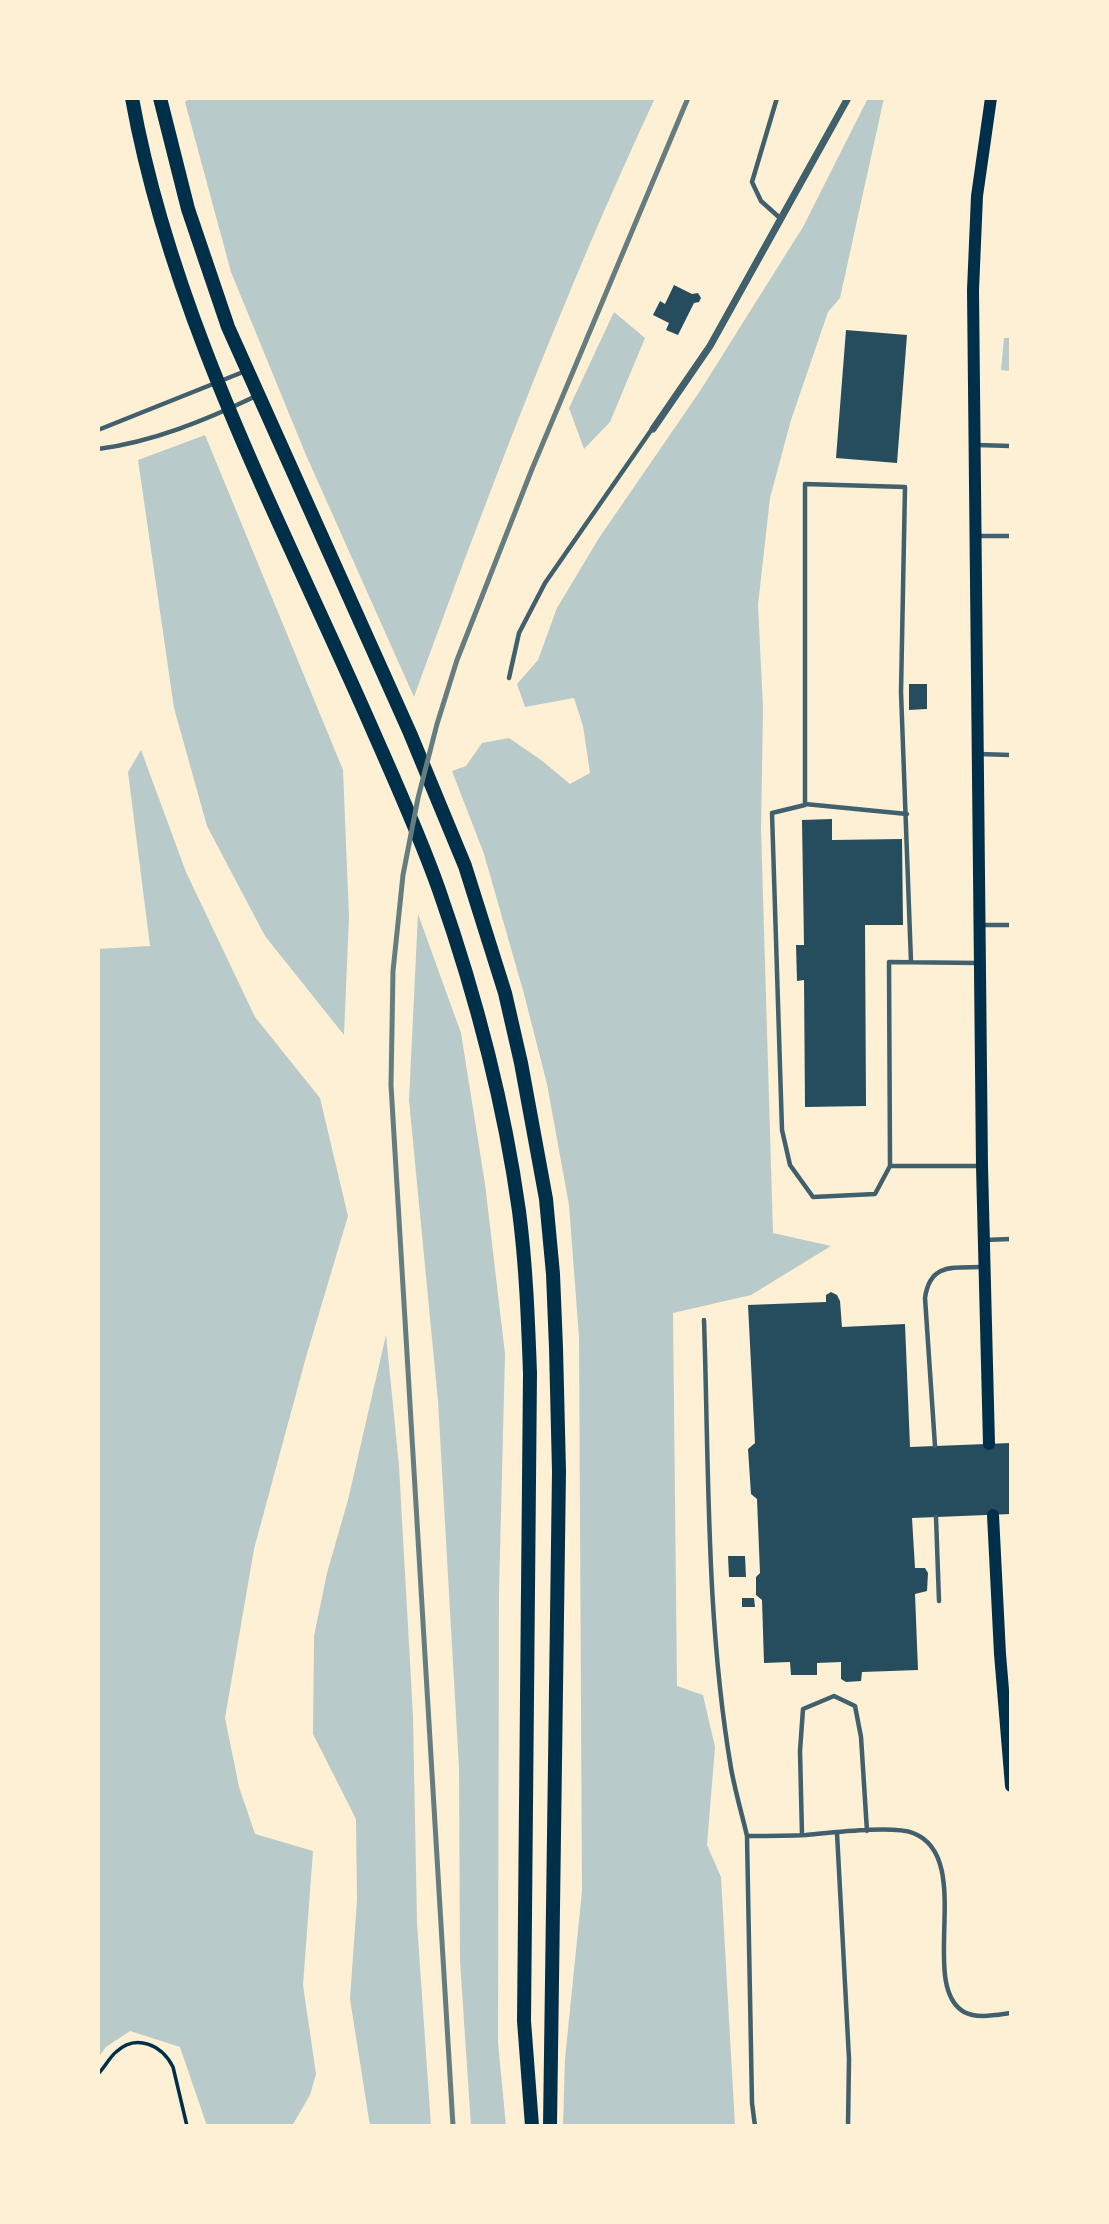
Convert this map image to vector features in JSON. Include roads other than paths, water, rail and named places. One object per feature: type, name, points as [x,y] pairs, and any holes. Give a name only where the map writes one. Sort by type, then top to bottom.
[{"type":"main road","points":[[132,98],[166,239],[217,382],[391,773],[443,901],[485,1044],[505,1131],[519,1210],[527,1286],[530,1387],[524,2021],[532,2126]]},
{"type":"main road","points":[[160,98],[179,179],[228,327],[435,790],[486,929],[513,1028],[543,1186],[553,1274],[559,1471],[550,2126]]},
{"type":"main road","points":[[989,1444],[982,1166],[973,290],[977,210],[991,98]]},
{"type":"main road","points":[[993,1515],[1000,1654],[1011,1786]]},
{"type":"street","points":[[653,429],[710,346],[848,98]]},
{"type":"lane","points":[[777,98],[752,181],[761,201],[781,220]]},
{"type":"lane","points":[[98,430],[247,370]]},
{"type":"lane","points":[[98,449],[170,432],[258,395]]},
{"type":"lane","points":[[509,678],[519,633],[545,583],[653,429]]},
{"type":"lane","points":[[975,445],[1011,446]]},
{"type":"lane","points":[[805,804],[805,484],[905,487],[901,692],[911,962]]},
{"type":"lane","points":[[974,536],[1011,536]]},
{"type":"lane","points":[[978,754],[1011,755]]},
{"type":"lane","points":[[907,814],[805,804],[772,813],[782,1130],[789,1166],[813,1197],[875,1194],[890,1166],[889,962],[980,963]]},
{"type":"lane","points":[[979,925],[1011,925]]},
{"type":"lane","points":[[890,1166],[982,1166]]},
{"type":"lane","points":[[984,1240],[1011,1239]]},
{"type":"lane","points":[[935,1446],[925,1298],[927,1284],[931,1277],[940,1271],[984,1267]]},
{"type":"lane","points":[[704,1320],[714,1620],[731,1771],[747,1836],[755,2126]]},
{"type":"lane","points":[[936,1517],[939,1601]]},
{"type":"lane","points":[[802,1835],[800,1751],[803,1709],[834,1696],[855,1706],[861,1737],[867,1831]]},
{"type":"lane","points":[[747,1836],[912,1832],[931,1846],[945,1878],[944,1973],[949,1998],[964,2012],[984,2016],[1011,2013]]},
{"type":"lane","points":[[837,1833],[849,2059],[848,2126]]},
{"type":"railway","points":[[453,2126],[391,1085],[393,971],[403,875],[418,798],[457,660],[532,469],[688,98]]}]
